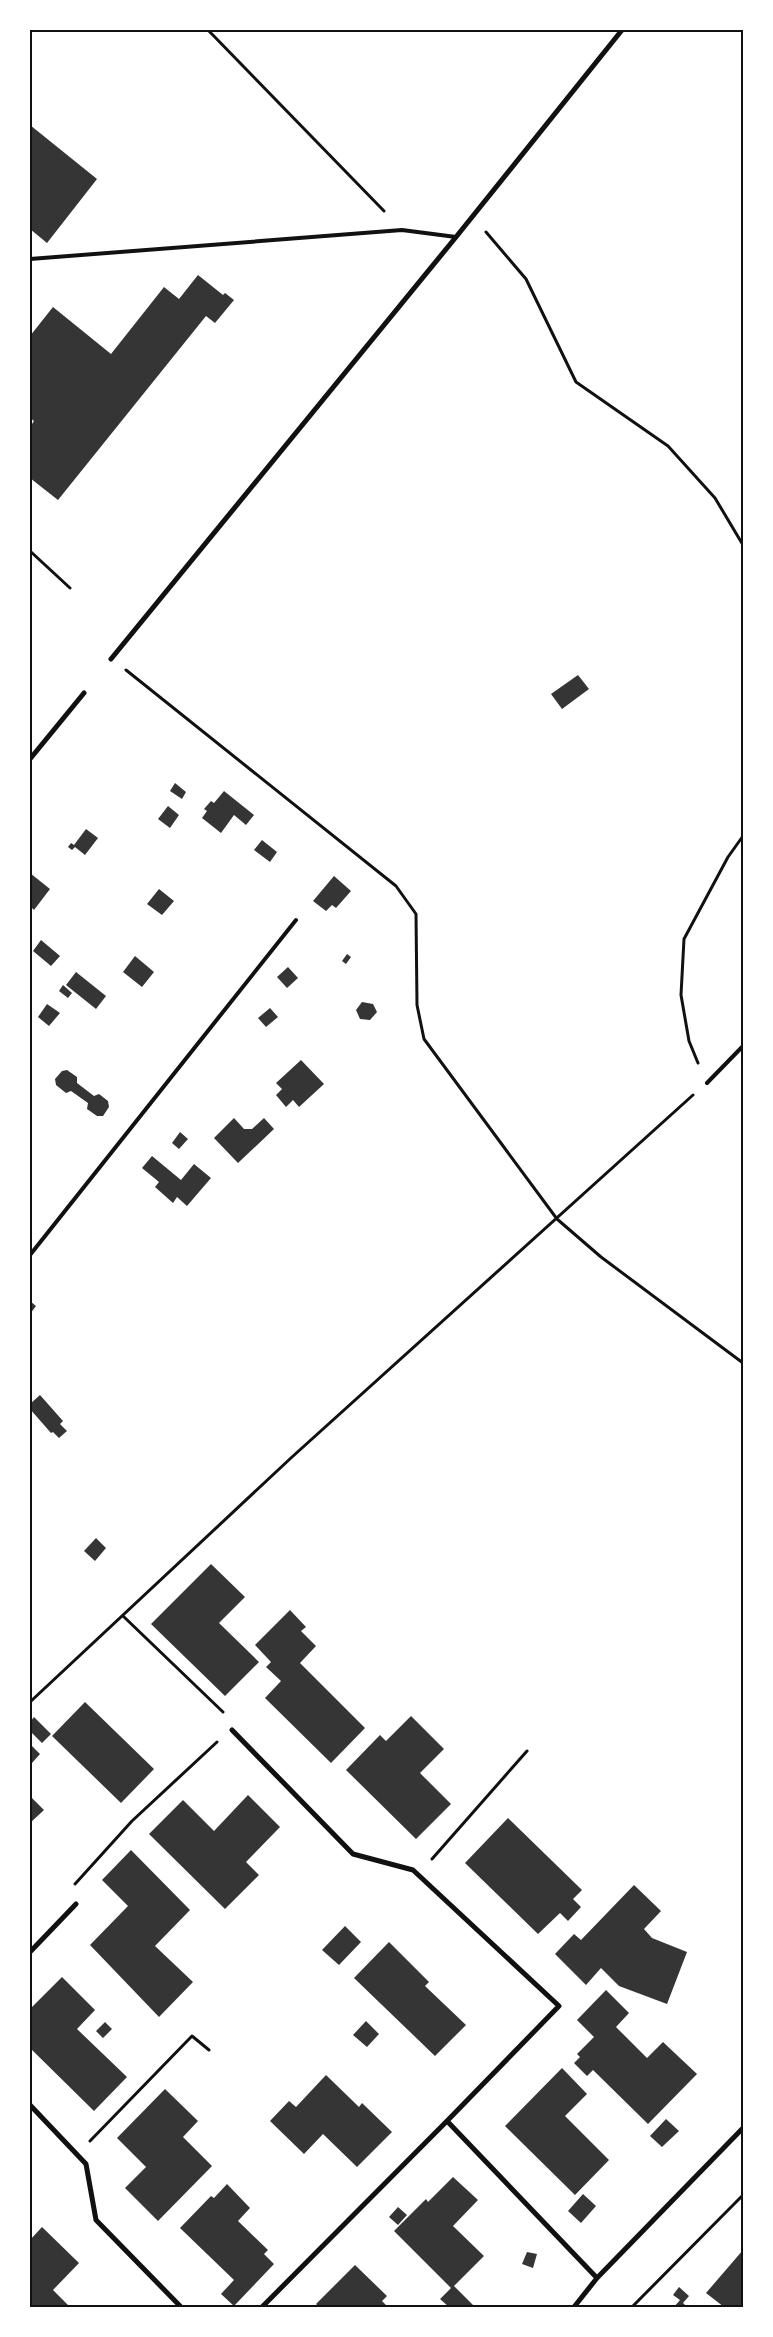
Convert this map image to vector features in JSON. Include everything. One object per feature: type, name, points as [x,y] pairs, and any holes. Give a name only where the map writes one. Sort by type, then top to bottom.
[{"type":"street","points":[[111,659],[456,237],[622,30]]},
{"type":"street","points":[[30,760],[84,694]]},
{"type":"street","points":[[232,1730],[353,1854],[413,1870],[560,2006],[262,2307]]},
{"type":"street","points":[[30,1952],[76,1904]]},
{"type":"street","points":[[30,2105],[86,2164],[96,2220],[181,2307]]},
{"type":"street","points":[[447,2121],[597,2278]]},
{"type":"street","points":[[574,2307],[597,2278],[743,2128]]},
{"type":"lane","points":[[30,259],[402,230],[456,237]]},
{"type":"lane","points":[[30,1255],[296,920]]},
{"type":"lane","points":[[707,1082],[743,1046]]},
{"type":"path","points":[[208,30],[402,230]]},
{"type":"path","points":[[473,216],[526,279],[576,382],[668,446],[715,498],[743,545]]},
{"type":"path","points":[[30,551],[70,588]]},
{"type":"path","points":[[111,659],[396,886],[416,914],[417,1005],[424,1039],[557,1219],[601,1257],[743,1364]]},
{"type":"path","points":[[30,1702],[292,1457],[707,1082],[689,1041],[681,995],[684,939],[728,857],[743,836]]},
{"type":"path","points":[[76,1904],[74,1885],[125,1828],[199,1757],[232,1730],[227,1716],[123,1616]]},
{"type":"path","points":[[418,1875],[527,1751]]},
{"type":"path","points":[[77,2154],[192,2036],[209,2050]]},
{"type":"path","points":[[632,2307],[743,2195]]},
{"type":"building","points":[[30,125],[97,179],[47,243],[30,229]]},
{"type":"building","points":[[198,275],[223,295],[225,293],[234,300],[215,323],[206,316],[58,500],[30,478],[30,427],[34,421],[30,418],[30,336],[53,307],[111,354],[164,287],[179,299]]},
{"type":"building","points":[[578,675],[589,689],[562,709],[551,694]]},
{"type":"building","points":[[175,783],[186,792],[182,799],[170,791]]},
{"type":"building","points":[[224,791],[254,815],[246,825],[234,815],[221,833],[202,818],[207,811],[204,809],[211,801],[214,803]]},
{"type":"building","points":[[168,806],[179,815],[170,828],[158,819]]},
{"type":"building","points":[[86,829],[98,838],[85,855],[75,847],[72,850],[68,847],[71,843],[74,845]]},
{"type":"building","points":[[262,840],[277,852],[270,862],[254,850]]},
{"type":"building","points":[[30,873],[50,889],[34,910],[30,906]]},
{"type":"building","points":[[334,876],[351,891],[336,908],[332,905],[326,911],[313,901]]},
{"type":"building","points":[[159,889],[174,901],[162,915],[147,904]]},
{"type":"building","points":[[41,940],[60,956],[51,966],[33,951]]},
{"type":"building","points":[[347,954],[351,957],[346,964],[342,961]]},
{"type":"building","points":[[135,956],[154,972],[142,987],[123,972]]},
{"type":"building","points":[[288,967],[298,978],[287,988],[277,977]]},
{"type":"building","points":[[76,972],[106,996],[96,1009],[66,985]]},
{"type":"building","points":[[63,985],[72,993],[68,998],[59,991]]},
{"type":"building","points":[[362,1002],[373,1004],[377,1012],[370,1020],[360,1019],[356,1010]]},
{"type":"building","points":[[47,1004],[60,1013],[49,1026],[38,1017]]},
{"type":"building","points":[[270,1008],[278,1017],[266,1027],[258,1018]]},
{"type":"building","points":[[301,1060],[324,1084],[299,1107],[293,1100],[286,1107],[276,1095],[282,1089],[276,1083]]},
{"type":"building","points":[[67,1070],[77,1077],[77,1083],[94,1096],[99,1094],[108,1101],[109,1107],[103,1116],[97,1116],[87,1109],[88,1103],[71,1091],[66,1093],[56,1085],[55,1079],[62,1071]]},
{"type":"building","points":[[234,1118],[244,1129],[252,1129],[264,1118],[274,1129],[238,1163],[214,1138]]},
{"type":"building","points":[[180,1132],[188,1139],[179,1149],[172,1143]]},
{"type":"building","points":[[152,1156],[181,1180],[194,1164],[211,1178],[187,1206],[177,1197],[173,1203],[155,1187],[159,1182],[142,1168]]},
{"type":"building","points":[[30,1301],[36,1306],[30,1314]]},
{"type":"building","points":[[40,1395],[63,1421],[60,1424],[67,1431],[59,1438],[53,1432],[51,1433],[30,1409],[30,1404]]},
{"type":"building","points":[[96,1538],[106,1548],[95,1561],[84,1551]]},
{"type":"building","points":[[211,1564],[245,1597],[219,1623],[259,1662],[225,1696],[151,1624]]},
{"type":"building","points":[[290,1610],[306,1627],[301,1631],[316,1646],[300,1663],[365,1728],[331,1763],[265,1698],[281,1681],[266,1667],[271,1662],[255,1645]]},
{"type":"building","points":[[85,1702],[154,1769],[121,1803],[52,1736]]},
{"type":"building","points":[[411,1716],[444,1749],[420,1773],[451,1804],[416,1839],[346,1770],[380,1735],[386,1741]]},
{"type":"building","points":[[34,1717],[51,1734],[42,1743],[30,1731],[30,1722]]},
{"type":"building","points":[[30,1744],[40,1754],[32,1763],[30,1762]]},
{"type":"building","points":[[248,1795],[280,1827],[246,1862],[259,1875],[225,1909],[149,1834],[183,1800],[214,1831]]},
{"type":"building","points":[[30,1796],[44,1810],[30,1823]]},
{"type":"building","points":[[508,1818],[582,1890],[573,1899],[581,1907],[568,1921],[560,1913],[538,1934],[465,1863]]},
{"type":"building","points":[[131,1850],[190,1910],[155,1946],[193,1982],[159,2017],[90,1945],[128,1906],[102,1880]]},
{"type":"building","points":[[634,1885],[661,1911],[644,1929],[652,1938],[687,1952],[667,2004],[619,1986],[601,1968],[586,1985],[555,1954],[574,1934],[581,1940]]},
{"type":"building","points":[[345,1926],[361,1942],[339,1965],[322,1950]]},
{"type":"building","points":[[389,1942],[429,1982],[425,1986],[466,2025],[435,2056],[354,1978]]},
{"type":"building","points":[[62,1977],[95,2010],[77,2029],[127,2077],[94,2111],[30,2048],[30,2009]]},
{"type":"building","points":[[606,1990],[629,2013],[616,2027],[647,2058],[663,2042],[697,2074],[648,2124],[593,2070],[587,2076],[574,2063],[580,2057],[577,2054],[594,2037],[577,2020]]},
{"type":"building","points":[[366,2021],[379,2034],[367,2047],[353,2035]]},
{"type":"building","points":[[105,2022],[112,2029],[103,2038],[96,2031]]},
{"type":"building","points":[[562,2068],[587,2094],[565,2116],[609,2160],[575,2195],[505,2126]]},
{"type":"building","points":[[326,2075],[359,2107],[362,2103],[392,2132],[357,2167],[323,2134],[304,2154],[270,2121],[289,2101],[296,2107]]},
{"type":"building","points":[[165,2089],[198,2121],[183,2137],[212,2166],[158,2221],[125,2188],[146,2167],[117,2138]]},
{"type":"building","points":[[666,2119],[679,2131],[662,2147],[650,2136]]},
{"type":"building","points":[[453,2177],[478,2200],[453,2226],[484,2256],[454,2286],[475,2307],[449,2307],[440,2299],[451,2288],[394,2231],[426,2199],[428,2202]]},
{"type":"building","points":[[227,2184],[250,2208],[238,2221],[268,2250],[264,2254],[274,2264],[234,2306],[221,2294],[234,2280],[180,2228],[211,2196],[214,2198]]},
{"type":"building","points":[[583,2194],[596,2206],[581,2223],[568,2211]]},
{"type":"building","points":[[398,2207],[407,2215],[398,2225],[389,2217]]},
{"type":"building","points":[[42,2227],[79,2263],[53,2290],[70,2307],[30,2307],[30,2240]]},
{"type":"building","points":[[743,2250],[743,2307],[724,2307],[706,2293]]},
{"type":"building","points":[[527,2252],[537,2254],[533,2268],[522,2264]]},
{"type":"building","points":[[355,2265],[387,2296],[382,2301],[388,2307],[319,2307],[316,2304]]},
{"type":"building","points":[[679,2287],[689,2296],[683,2303],[687,2307],[674,2307],[680,2300],[673,2295]]}]
